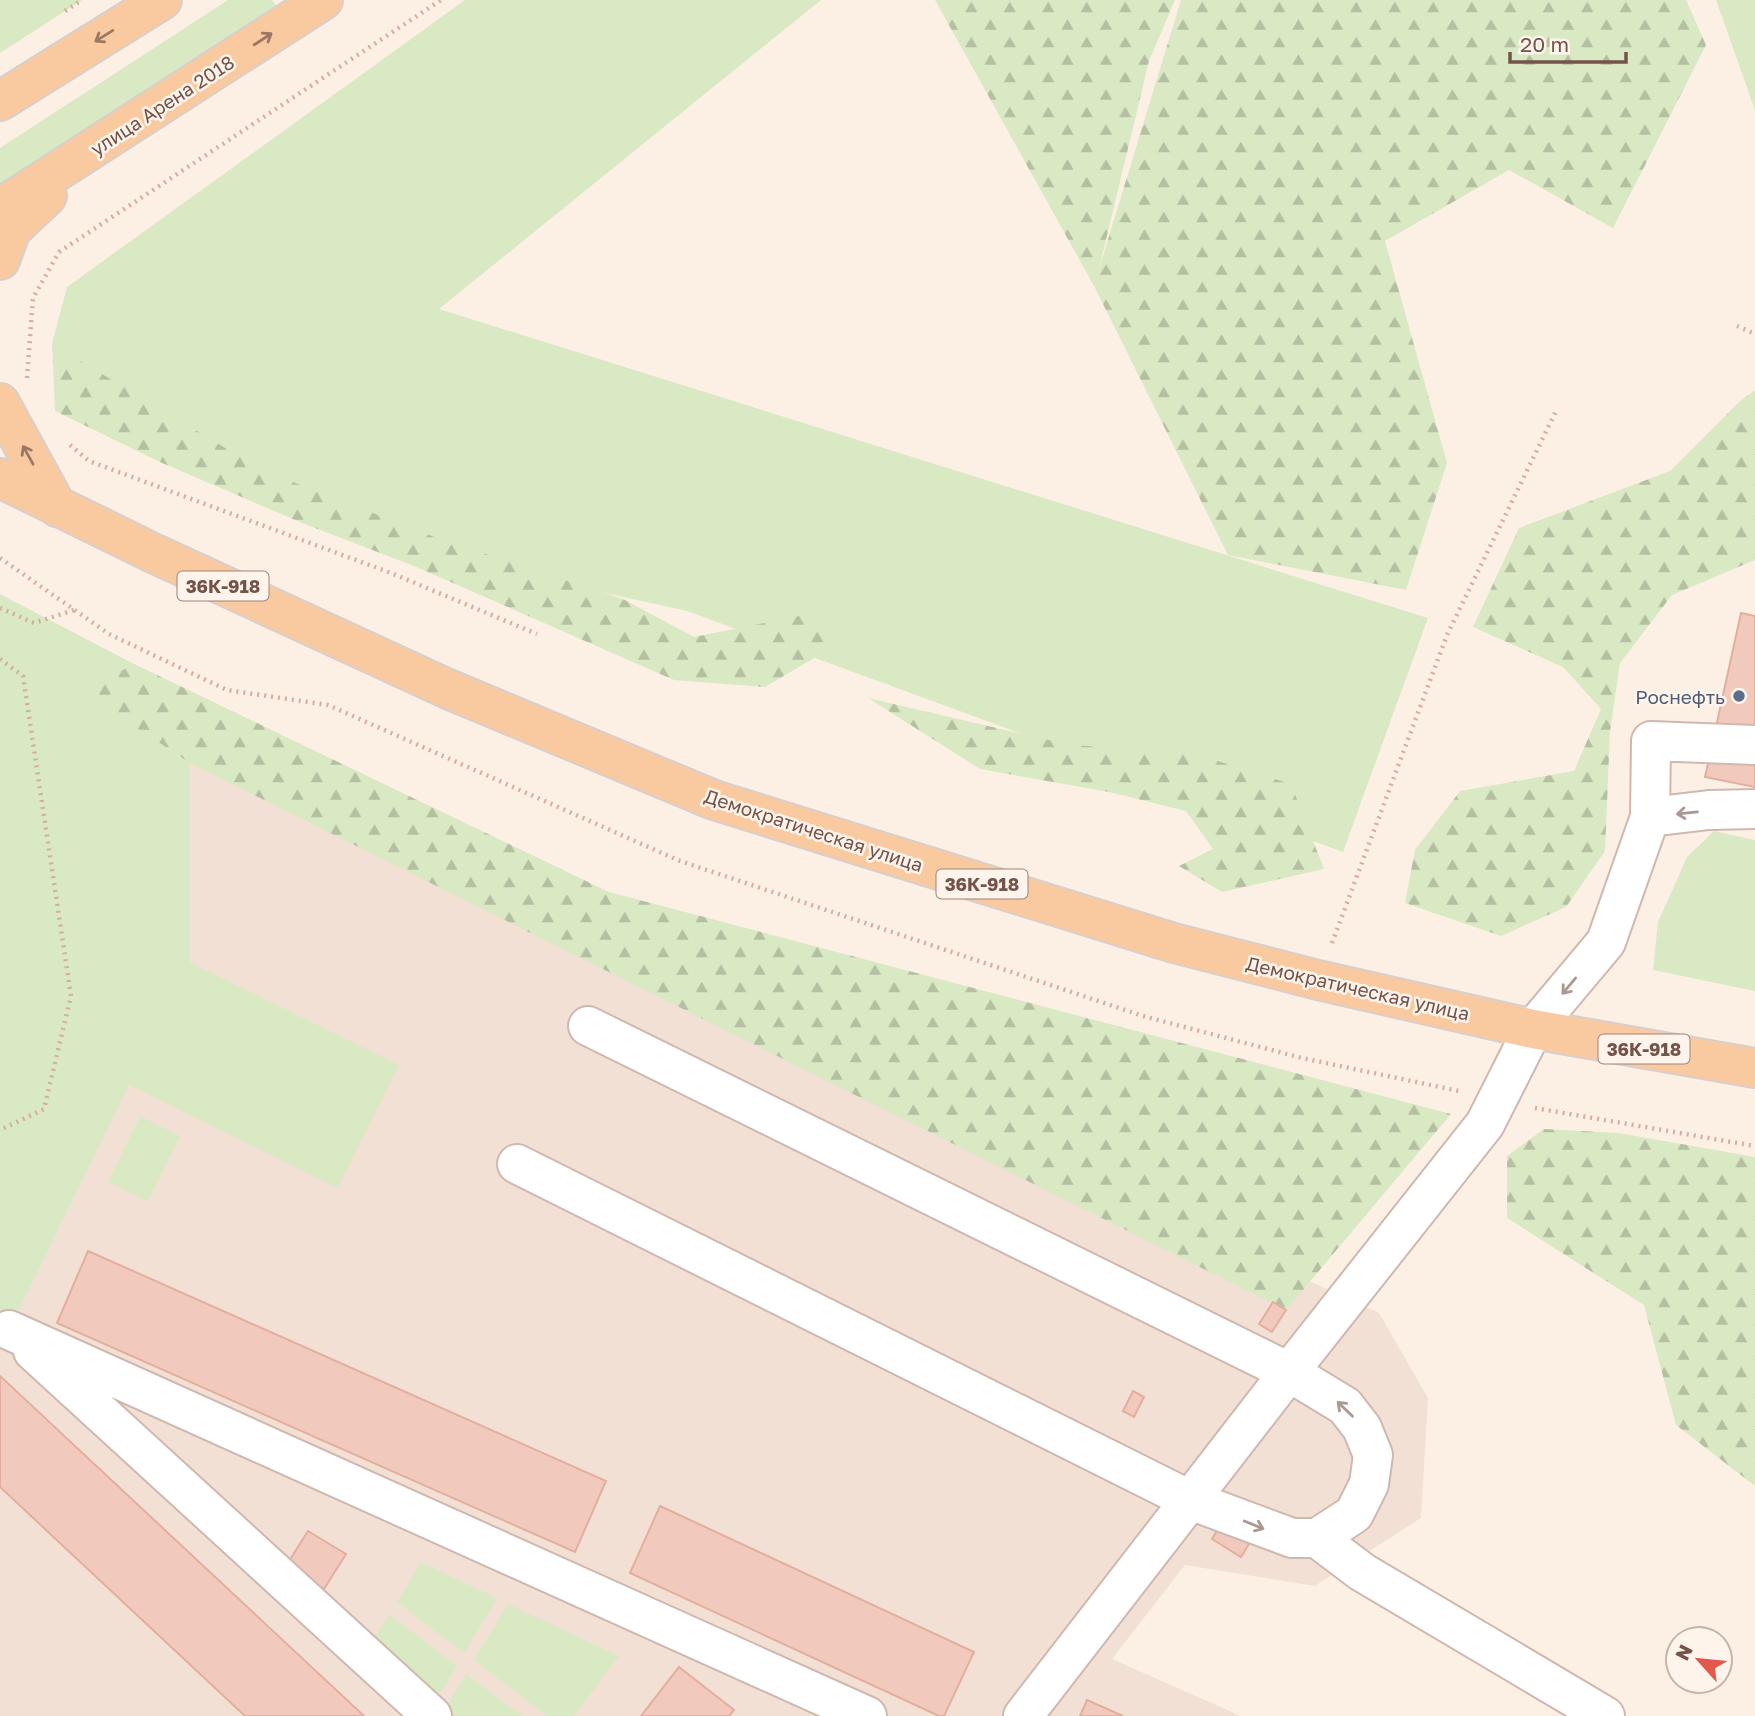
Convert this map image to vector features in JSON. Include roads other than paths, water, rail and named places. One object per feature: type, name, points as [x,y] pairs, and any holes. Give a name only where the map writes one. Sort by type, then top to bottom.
[{"type":"main road","points":[[0,101],[162,0]]},
{"type":"main road","name":"улица Арена 2018","points":[[0,208],[323,0]]},
{"type":"main road","points":[[0,260],[11,230],[106,141]]},
{"type":"main road","points":[[13,393],[57,507]]},
{"type":"main road","name":"Демократическая улица","points":[[0,478],[436,684],[714,800],[1174,943],[1318,980],[1533,1029],[1755,1068]]},
{"type":"street","points":[[1023,1716],[1485,1124],[1533,1029],[1606,942],[1650,817],[1651,741],[1755,745]]},
{"type":"street","points":[[1650,817],[1709,810],[1755,809]]},
{"type":"street","points":[[517,1164],[1190,1500],[1292,1538],[1317,1538],[1354,1514],[1369,1484],[1373,1455],[1362,1428],[1345,1406],[1289,1373],[588,1026]]},
{"type":"street","points":[[5,1326],[801,1703],[867,1716]]},
{"type":"street","points":[[5,1326],[432,1716]]},
{"type":"street","points":[[1317,1538],[1362,1572],[1605,1716]]},
{"type":"place","name":"Роснефть","points":[[1739,696]]}]
